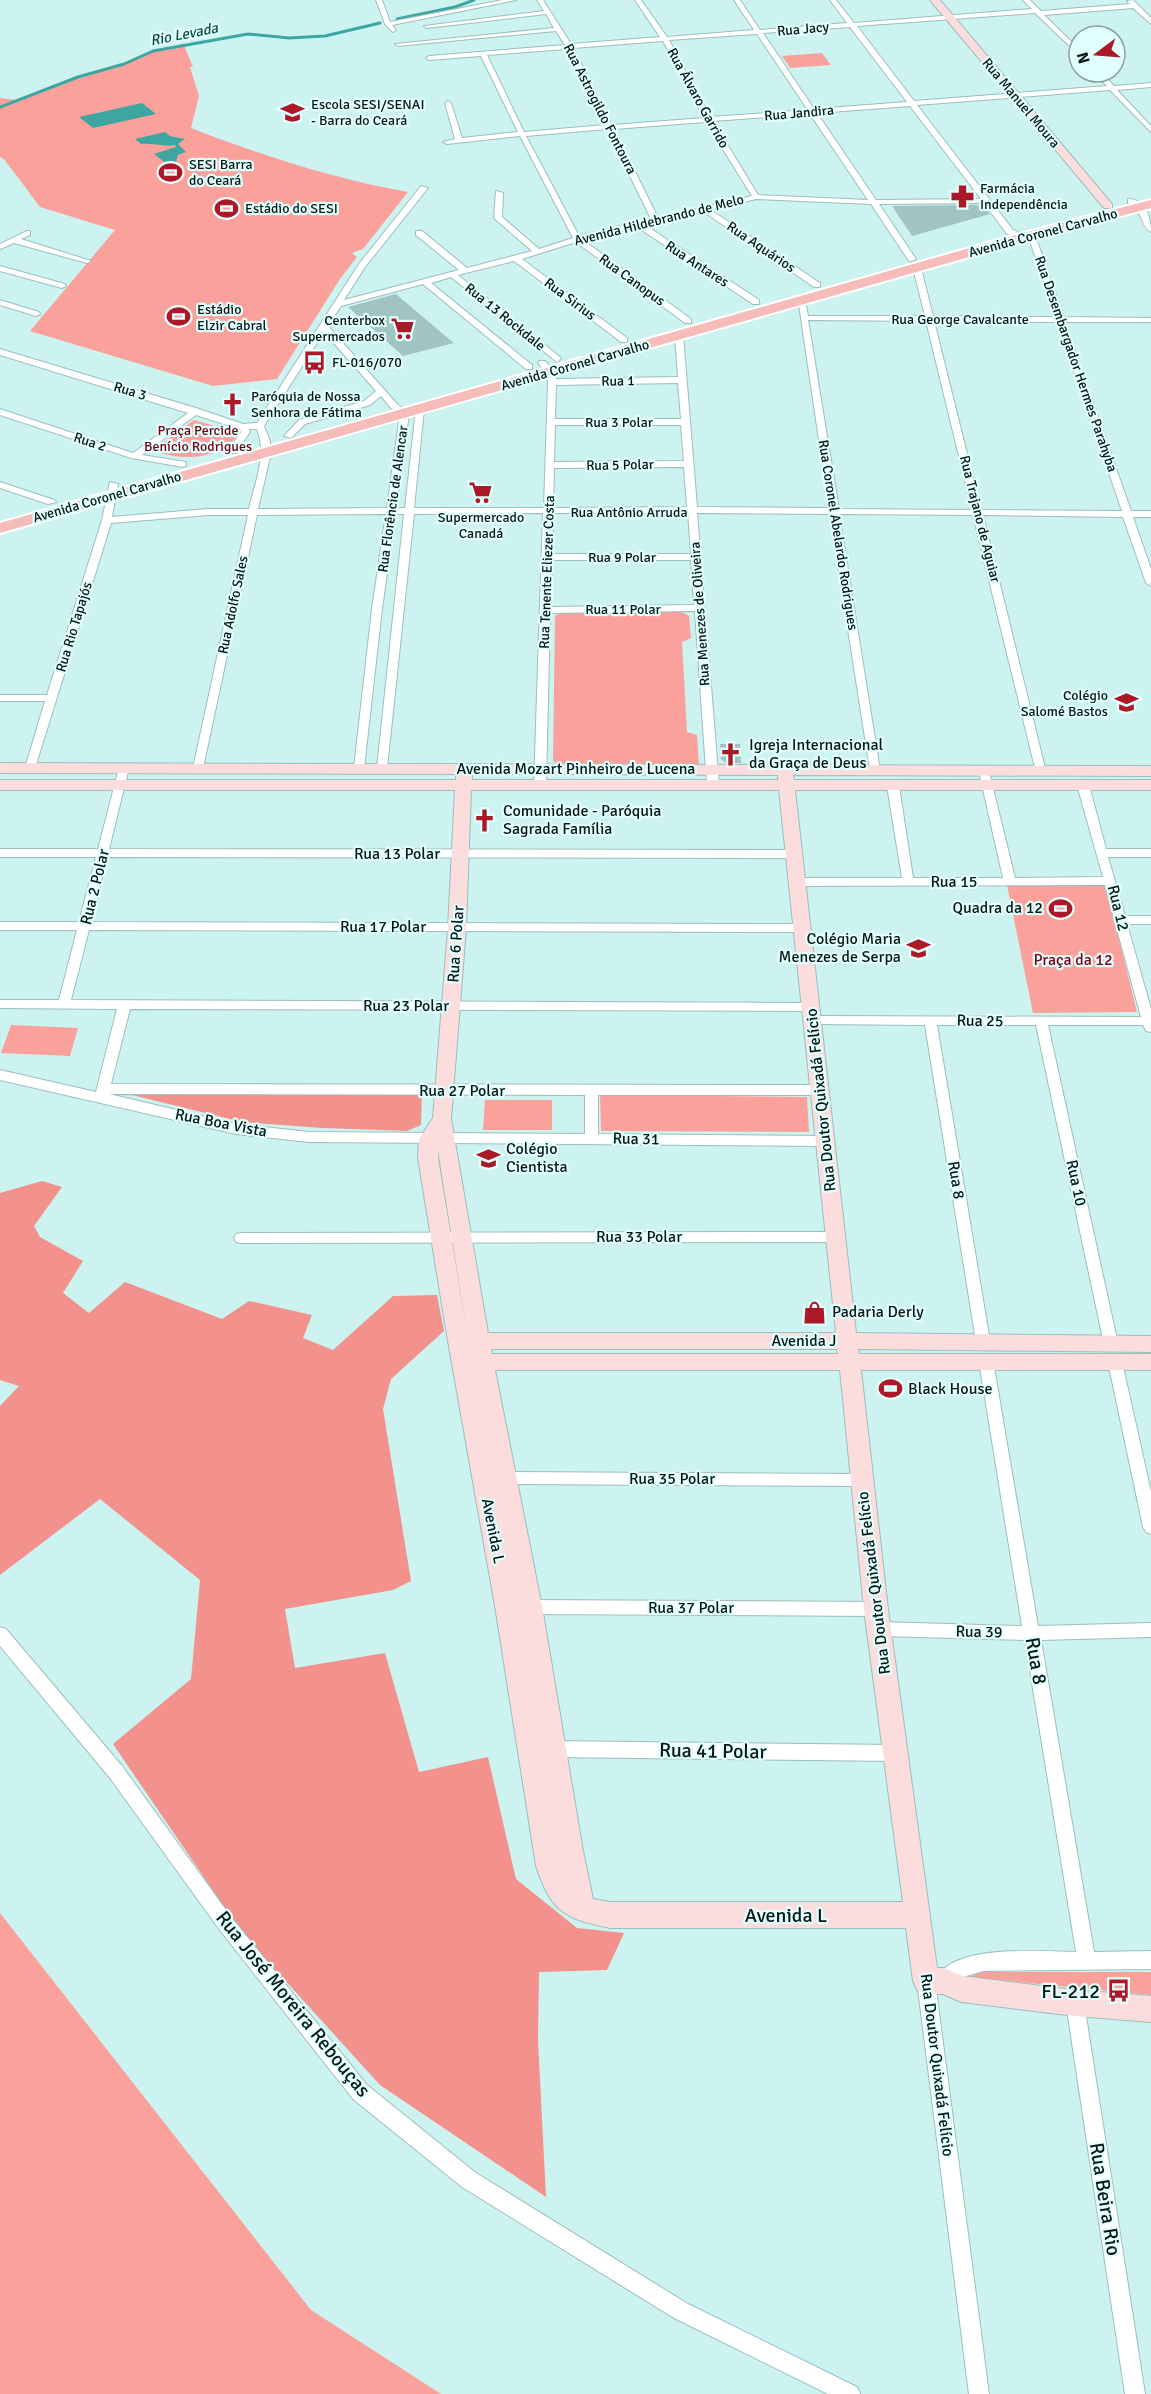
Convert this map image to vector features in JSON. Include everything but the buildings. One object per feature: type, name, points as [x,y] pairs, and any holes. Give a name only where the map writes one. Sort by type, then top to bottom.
[{"type":"main road","name":"Avenida Coronel Carvalho","points":[[0,528],[183,464],[233,451],[266,447],[288,436],[399,410],[420,409],[546,369],[624,340],[688,321],[817,285],[1024,237],[1141,204],[1151,195]]},
{"type":"main road","name":"Avenida Coronel Carvalho","points":[[0,516],[51,502],[112,490],[546,369],[679,335],[801,300],[1010,232],[1108,206],[1141,204]]},
{"type":"street","points":[[379,0],[390,27],[513,0]]},
{"type":"street","name":"Rua Astrogildo Fontoura","points":[[540,0],[569,46],[656,221]]},
{"type":"street","name":"Rua Álvaro Garrido","points":[[638,0],[664,39],[709,121],[756,196]]},
{"type":"street","points":[[737,0],[914,263]]},
{"type":"street","points":[[833,0],[1010,232]]},
{"type":"street","name":"Rua Manuel Moura","points":[[935,0],[1108,206]]},
{"type":"street","points":[[1026,0],[1067,42]]},
{"type":"street","points":[[1066,0],[1076,10]]},
{"type":"street","points":[[1135,4],[1151,22]]},
{"type":"street","name":"Rua Jacy","points":[[429,58],[1135,4]]},
{"type":"street","points":[[427,26],[549,12]]},
{"type":"street","points":[[398,44],[559,29]]},
{"type":"street","points":[[483,54],[521,134],[577,239]]},
{"type":"street","points":[[1109,84],[1151,130]]},
{"type":"street","name":"Rua Jandira","points":[[447,142],[521,134],[1151,85]]},
{"type":"street","points":[[448,103],[459,140]]},
{"type":"street","points":[[266,447],[260,426],[272,406],[362,267],[424,188]]},
{"type":"street","points":[[499,193],[498,218],[538,252]]},
{"type":"street","name":"Avenida Hildebrando de Melo","points":[[339,304],[538,252],[577,239],[756,196],[872,202],[987,201]]},
{"type":"street","points":[[1141,204],[1151,230]]},
{"type":"street","name":"Rua Aquários","points":[[705,209],[817,285]]},
{"type":"street","name":"Rua Antares","points":[[639,225],[756,302]]},
{"type":"street","points":[[0,248],[27,232]]},
{"type":"street","name":"Rua Desembargador Hermes Parahyba","points":[[1010,232],[1033,240],[1151,583]]},
{"type":"street","points":[[419,233],[465,271]]},
{"type":"street","name":"Rua Canopus","points":[[577,239],[688,321]]},
{"type":"street","points":[[14,240],[87,261]]},
{"type":"street","name":"Rua Sirius","points":[[516,258],[624,340]]},
{"type":"street","name":"Rua Trajano de Aguiar","points":[[914,263],[979,514],[1041,772]]},
{"type":"street","points":[[0,267],[62,286]]},
{"type":"street","name":"Rua 13 Rockdale","points":[[452,274],[546,369]]},
{"type":"street","name":"Rua 13 Rockdale","points":[[425,282],[546,369]]},
{"type":"street","name":"Rua Coronel Abelardo Rodrigues","points":[[801,300],[875,770]]},
{"type":"street","points":[[0,302],[36,314]]},
{"type":"street","name":"Rua George Cavalcante","points":[[804,318],[1151,320]]},
{"type":"street","name":"Rua Florêncio de Alencar","points":[[323,325],[399,410],[392,511],[377,609],[358,768]]},
{"type":"street","name":"Rua Menezes de Oliveira","points":[[679,335],[712,777]]},
{"type":"street","name":"Rua 3","points":[[0,352],[196,411],[243,428],[260,426]]},
{"type":"street","name":"Rua 1","points":[[546,369],[683,380]]},
{"type":"street","name":"Rua Tenente Eliezer Costa","points":[[540,777],[551,465],[551,422],[546,369]]},
{"type":"street","name":"Avenida Coronel Carvalho","points":[[288,436],[302,422],[368,403],[381,392]]},
{"type":"street","points":[[233,451],[246,432],[243,428],[272,406]]},
{"type":"street","name":"Rua Florêncio de Alencar","points":[[382,768],[420,409]]},
{"type":"street","points":[[134,456],[196,411]]},
{"type":"street","name":"Rua 2","points":[[0,412],[134,456],[183,464]]},
{"type":"street","name":"Rua 3 Polar","points":[[551,422],[686,422]]},
{"type":"street","name":"Rua Adolfo Sales","points":[[198,768],[266,447]]},
{"type":"street","name":"Rua 5 Polar","points":[[551,465],[689,464]]},
{"type":"street","points":[[0,485],[51,502]]},
{"type":"street","name":"Rua Rio Tapajós","points":[[30,768],[108,520],[112,490]]},
{"type":"street","name":"Rua Antônio Arruda","points":[[108,520],[208,512],[1151,514]]},
{"type":"street","name":"Rua 9 Polar","points":[[548,557],[696,557]]},
{"type":"street","name":"Rua 11 Polar","points":[[546,610],[699,608]]},
{"type":"street","points":[[0,698],[52,699]]},
{"type":"street","name":"Avenida Mozart Pinheiro de Lucena","points":[[0,768],[382,768],[464,778]]},
{"type":"street","name":"Rua 2 Polar","points":[[64,1005],[124,768]]},
{"type":"street","name":"Avenida Mozart Pinheiro de Lucena","points":[[786,778],[875,770],[1083,785],[1151,785]]},
{"type":"street","name":"Avenida Mozart Pinheiro de Lucena","points":[[0,785],[540,777],[712,777],[786,778],[893,786],[1041,772],[1151,771]]},
{"type":"street","name":"Rua 6 Polar","points":[[439,1132],[446,1091],[464,778]]},
{"type":"street","name":"Rua Doutor Quixadá Felício","points":[[786,778],[878,1619],[917,1915],[935,1981],[979,2394]]},
{"type":"street","points":[[986,779],[1010,881]]},
{"type":"street","name":"Rua 12","points":[[1083,785],[1121,920],[1145,992],[1150,1026]]},
{"type":"street","points":[[893,786],[908,882]]},
{"type":"street","name":"Rua 13 Polar","points":[[0,853],[795,855]]},
{"type":"street","points":[[1103,853],[1151,853]]},
{"type":"street","name":"Rua 15","points":[[797,882],[1111,881]]},
{"type":"street","points":[[1121,920],[1151,920]]},
{"type":"street","name":"Rua 17 Polar","points":[[0,926],[802,928]]},
{"type":"street","name":"Rua 23 Polar","points":[[0,1004],[124,1007],[452,1006],[812,1014]]},
{"type":"street","points":[[103,1093],[124,1007]]},
{"type":"street","name":"Rua 25","points":[[812,1014],[930,1020],[1041,1021],[1150,1026]]},
{"type":"street","name":"Rua 8","points":[[930,1020],[1086,1960]]},
{"type":"street","name":"Rua 10","points":[[1041,1021],[1151,1527]]},
{"type":"street","name":"Rua Boa Vista","points":[[0,1076],[103,1093],[236,1130],[309,1137],[439,1132]]},
{"type":"street","name":"Rua 27 Polar","points":[[103,1093],[820,1090]]},
{"type":"street","points":[[591,1091],[592,1138]]},
{"type":"street","name":"Rua 31","points":[[439,1132],[592,1138],[826,1141]]},
{"type":"street","name":"Avenida L","points":[[439,1132],[428,1158],[452,1237],[493,1478],[507,1606],[545,1845],[553,1880],[563,1896],[583,1910],[610,1915],[917,1915]]},
{"type":"street","name":"Rua 33 Polar","points":[[241,1238],[836,1237]]},
{"type":"street","name":"Avenida J","points":[[1113,1353],[1151,1344]]},
{"type":"street","name":"Avenida J","points":[[470,1352],[985,1351],[1113,1353],[1151,1362]]},
{"type":"street","name":"Avenida L","points":[[493,1478],[530,1607],[570,1851],[583,1910]]},
{"type":"street","name":"Rua 35 Polar","points":[[493,1478],[862,1480]]},
{"type":"street","name":"Rua 37 Polar","points":[[507,1606],[878,1619]]},
{"type":"street","name":"Rua 39","points":[[878,1619],[1031,1633],[1151,1630]]},
{"type":"street","name":"Rua José Moreira Rebouças","points":[[0,1634],[116,1772],[225,1923],[360,2092],[469,2180],[681,2311],[850,2394]]},
{"type":"street","name":"Rua 41 Polar","points":[[531,1748],[896,1753]]},
{"type":"street","points":[[935,1981],[958,1969],[982,1962],[1151,1960]]},
{"type":"street","points":[[935,1981],[961,1989],[1075,2003],[1151,2009]]},
{"type":"street","name":"Rua Beira Rio","points":[[1075,2003],[1135,2394]]},
{"type":"green space","name":"SESI Barra do Ceará","points":[[184,45],[193,67],[190,67],[199,96],[191,128],[298,165],[380,187],[408,192],[363,249],[352,253],[357,257],[340,279],[277,379],[213,386],[30,331],[115,230],[40,207],[4,159],[0,157],[0,98],[16,100],[78,77],[124,64],[153,51]]},
{"type":"green space","points":[[822,53],[831,65],[790,68],[782,56]]},
{"type":"green space","name":"Praça Percide Benício Rodrigues","points":[[194,420],[237,432],[238,435],[221,450],[199,456],[175,456],[153,450]]},
{"type":"green space","points":[[564,611],[680,611],[689,616],[691,638],[682,642],[687,732],[697,735],[699,765],[562,766],[553,761],[555,616]]},
{"type":"green space","name":"Praça da 12","points":[[1007,885],[1106,886],[1137,1012],[1033,1013]]},
{"type":"green space","points":[[11,1025],[78,1028],[70,1056],[1,1053]]},
{"type":"green space","points":[[600,1095],[807,1097],[809,1132],[601,1131]]},
{"type":"green space","points":[[485,1100],[552,1100],[552,1130],[483,1130]]},
{"type":"green space","points":[[0,1913],[311,2310],[441,2394],[0,2394]]},
{"type":"green space","points":[[981,1972],[1151,1972],[1151,1995],[969,1977]]},
{"type":"shaded area","points":[[175,1092],[422,1095],[421,1125],[407,1131],[242,1122],[128,1094]]},
{"type":"shaded area","points":[[42,1181],[62,1187],[34,1226],[40,1237],[83,1261],[63,1293],[89,1313],[125,1282],[222,1319],[249,1301],[312,1315],[303,1338],[333,1350],[393,1296],[437,1295],[444,1331],[391,1379],[383,1409],[411,1581],[393,1590],[285,1609],[295,1668],[385,1653],[419,1772],[488,1757],[516,1879],[577,1928],[624,1933],[607,1970],[539,1972],[538,2040],[546,2197],[380,2085],[242,1933],[113,1744],[191,1679],[200,1580],[100,1499],[0,1575],[0,1406],[19,1386],[0,1380],[0,1193]]},
{"type":"water","points":[[142,103],[156,114],[93,128],[79,117]]},
{"type":"water","points":[[165,132],[170,136],[185,139],[178,144],[186,152],[178,155],[176,162],[167,164],[154,154],[176,147],[175,145],[141,144],[135,139]]},
{"type":"waterway","points":[[397,19],[455,7],[474,0]]},
{"type":"waterway","name":"Rio Levada","points":[[0,107],[78,77],[124,64],[153,51],[248,34],[289,38],[325,36],[380,23]]},
{"type":"place","name":"Escola SESI/SENAI - Barra do Ceará","points":[[293,112]]},
{"type":"place","name":"SESI Barra do Ceará","points":[[171,172]]},
{"type":"place","name":"Farmácia Independência","points":[[962,196]]},
{"type":"place","name":"Estádio do SESI","points":[[227,208]]},
{"type":"place","name":"Estádio Elzir Cabral","points":[[179,317]]},
{"type":"place","name":"Centerbox Supermercados","points":[[403,328]]},
{"type":"place","name":"FL-016/070","points":[[314,362]]},
{"type":"place","name":"Paróquia de Nossa Senhora de Fátima","points":[[233,404]]},
{"type":"place","name":"Supermercado Canadá","points":[[481,493]]},
{"type":"place","name":"Colégio Salomé Bastos","points":[[1126,703]]},
{"type":"place","name":"Igreja Internacional da Graça de Deus","points":[[731,754]]},
{"type":"place","name":"Comunidade - Paróquia Sagrada Família","points":[[485,820]]},
{"type":"place","name":"Quadra da 12","points":[[1061,908]]},
{"type":"place","name":"Colégio Maria Menezes de Serpa","points":[[919,948]]},
{"type":"place","name":"Colégio Cientista","points":[[488,1158]]},
{"type":"place","name":"Padaria Derly","points":[[814,1312]]},
{"type":"place","name":"Black House","points":[[890,1389]]},
{"type":"place","name":"FL-212","points":[[1118,1991]]}]
